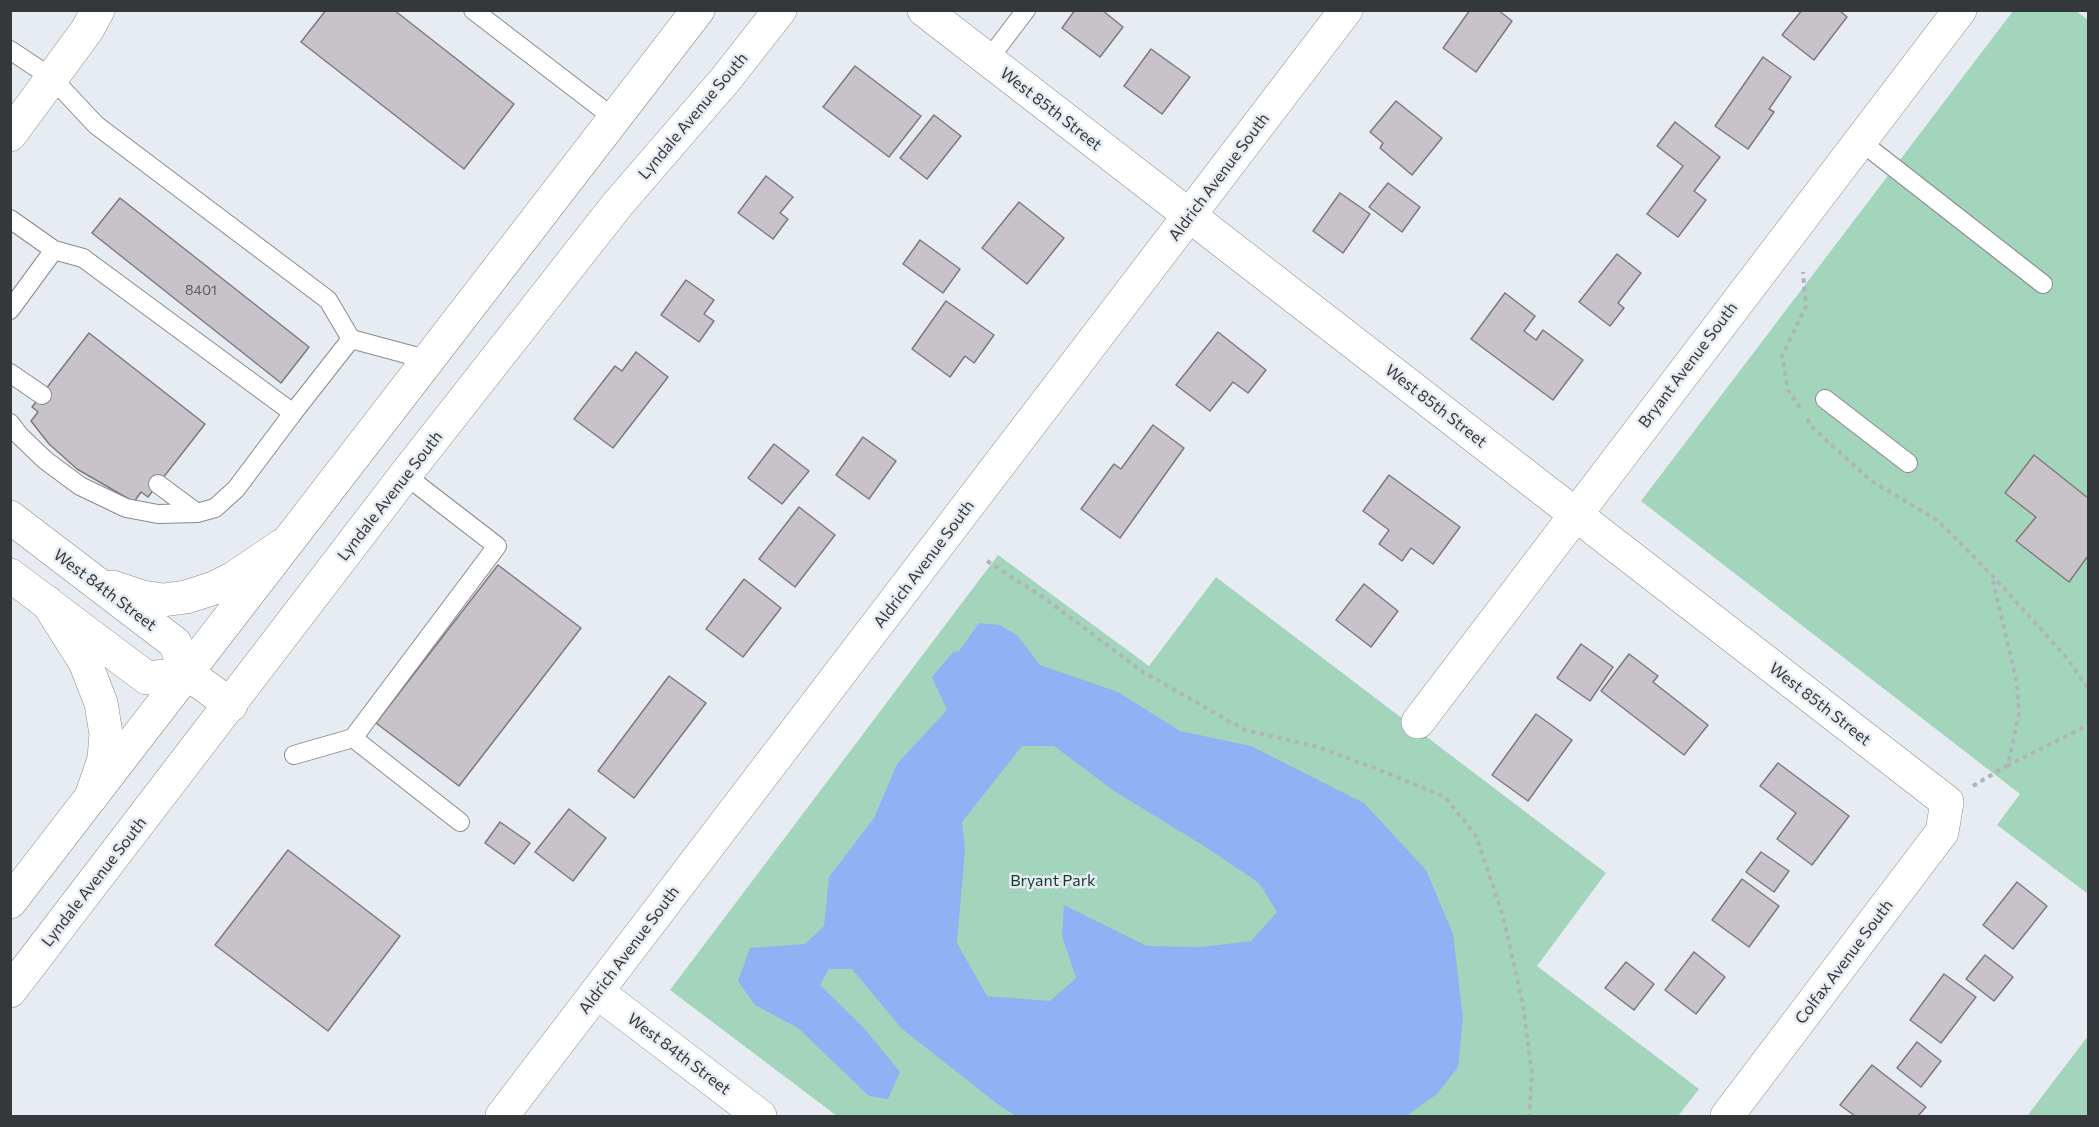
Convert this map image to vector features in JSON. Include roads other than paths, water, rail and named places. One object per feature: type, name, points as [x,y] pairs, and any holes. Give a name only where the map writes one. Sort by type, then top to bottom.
[{"type":"street","points":[[10,135],[87,30],[98,10]]},
{"type":"street","points":[[10,902],[698,10]]},
{"type":"street","name":"Lyndale Avenue South","points":[[10,991],[405,475],[617,205],[725,80],[780,10]]},
{"type":"street","name":"West 85th Street","points":[[924,10],[1575,514],[1956,796]]},
{"type":"street","name":"Aldrich Avenue South","points":[[502,1116],[1346,10]]},
{"type":"street","name":"Bryant Avenue South","points":[[1418,722],[1960,10]]},
{"type":"street","name":"West 84th Street","points":[[10,517],[175,643],[187,673]]},
{"type":"street","points":[[95,582],[142,597],[163,600],[186,597],[214,588],[234,578],[290,540]]},
{"type":"street","points":[[10,575],[147,678],[187,673],[231,705]]},
{"type":"street","points":[[47,602],[85,662],[101,703],[106,734],[104,759],[91,798]]},
{"type":"street","name":"Colfax Avenue South","points":[[1727,1116],[1942,832],[1956,796]]},
{"type":"street","name":"West 84th Street","points":[[597,992],[760,1116]]},
{"type":"lane","points":[[473,10],[615,119]]},
{"type":"lane","points":[[988,60],[1026,10]]},
{"type":"lane","points":[[10,50],[52,78],[96,125],[328,300],[351,339],[429,360]]},
{"type":"lane","points":[[1860,141],[2043,284]]},
{"type":"lane","points":[[10,219],[54,250],[83,258],[293,413]]},
{"type":"lane","points":[[10,310],[54,250]]},
{"type":"lane","points":[[10,423],[45,460],[80,486],[117,504],[158,514],[197,513],[215,508],[236,489],[351,339]]},
{"type":"lane","points":[[10,373],[42,395]]},
{"type":"lane","points":[[1825,399],[1908,463]]},
{"type":"lane","points":[[294,755],[353,738],[497,546],[405,475]]},
{"type":"lane","points":[[158,484],[197,513]]},
{"type":"lane","points":[[353,738],[460,822]]},
{"type":"water","points":[[979,623],[1000,625],[1018,636],[1040,665],[1118,692],[1180,731],[1251,746],[1364,803],[1426,870],[1453,934],[1463,1018],[1458,1067],[1437,1094],[1406,1116],[1016,1116],[901,1028],[852,969],[829,969],[820,985],[864,1028],[900,1072],[888,1099],[869,1096],[798,1028],[755,1005],[738,981],[750,948],[805,944],[824,926],[829,877],[874,818],[897,764],[947,710],[932,677],[953,652],[959,651]],"holes":[[[1022,746],[1054,746],[1114,791],[1259,883],[1277,912],[1251,941],[1201,947],[1147,946],[1064,905],[1062,936],[1076,978],[1050,1001],[987,996],[957,943],[965,850],[962,822]]]},
{"type":"park label","name":"Bryant Park","points":[[1053,881]]}]
